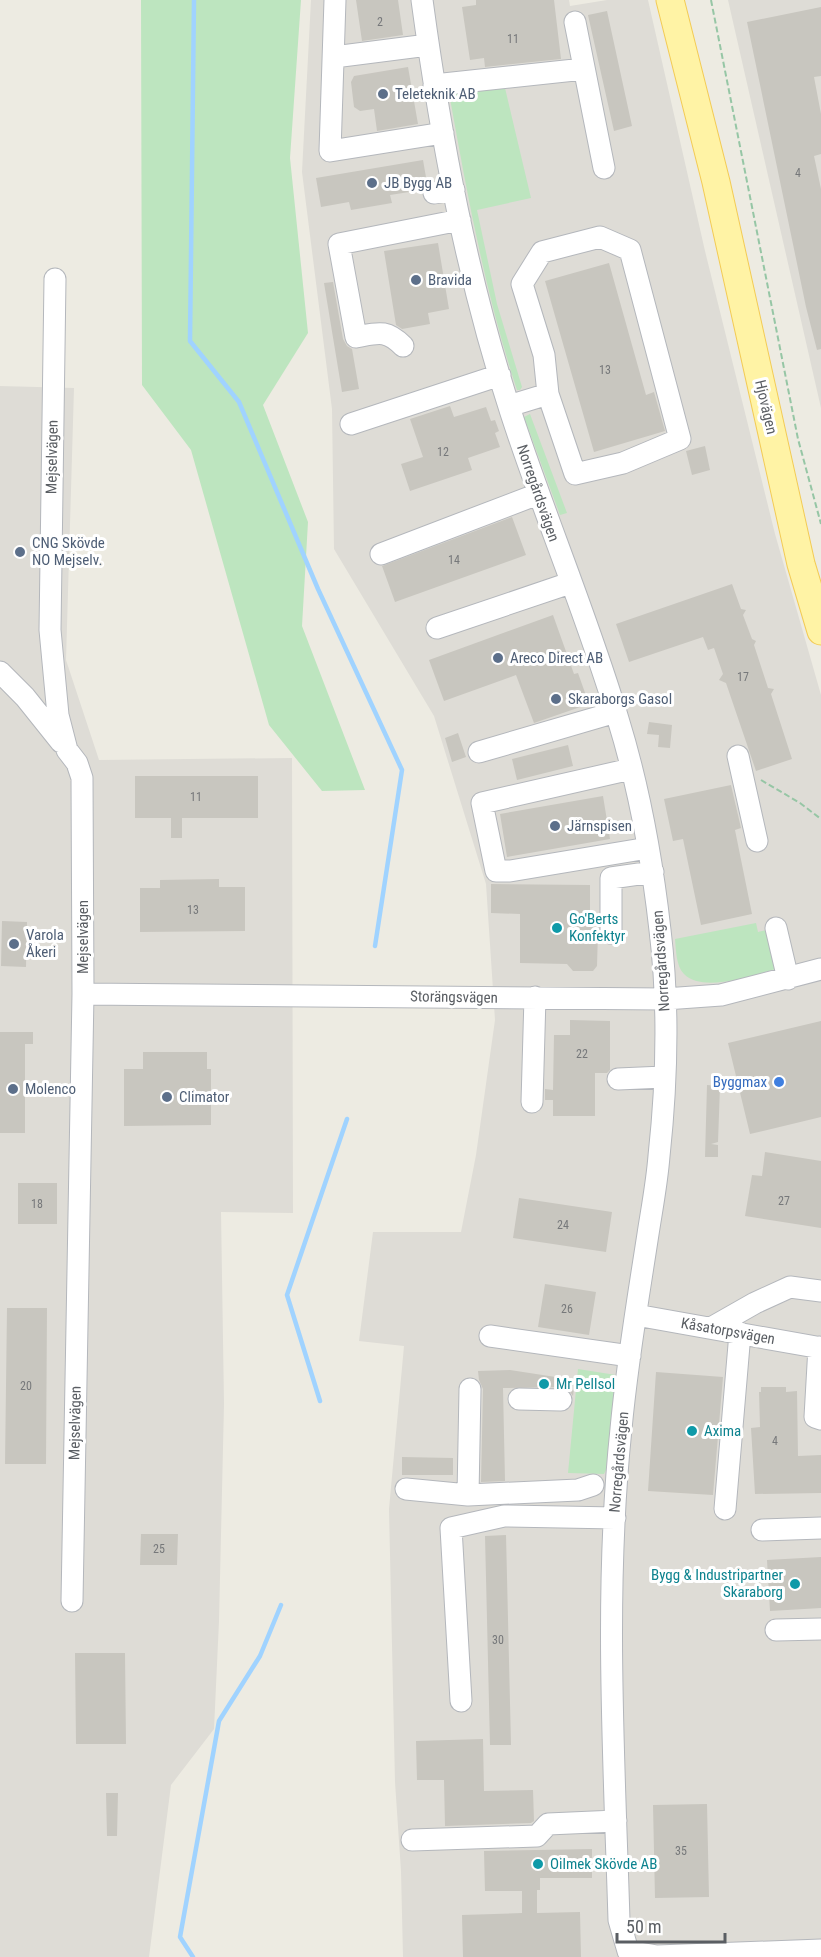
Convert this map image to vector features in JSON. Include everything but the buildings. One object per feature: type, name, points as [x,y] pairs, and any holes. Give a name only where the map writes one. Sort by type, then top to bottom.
[{"type":"main road","name":"Hjovägen","points":[[670,0],[716,182],[801,564],[821,632]]},
{"type":"main road","name":"Hjovägen","points":[[681,0],[716,182]]},
{"type":"street","points":[[335,0],[330,151],[443,133]]},
{"type":"street","name":"Norregårdsvägen","points":[[422,0],[443,133],[444,192],[460,220],[467,260],[537,494],[616,712],[648,848],[661,937],[665,999],[664,1077],[659,1158],[621,1428],[615,1518],[612,1654],[619,1920],[628,1951],[657,1956],[821,1950]]},
{"type":"street","points":[[575,22],[604,168]]},
{"type":"street","points":[[334,57],[428,45]]},
{"type":"street","points":[[434,85],[584,69]]},
{"type":"street","points":[[403,346],[393,336],[381,332],[356,337],[339,244],[460,220]]},
{"type":"street","points":[[600,237],[630,250],[680,439],[623,463],[575,474],[548,394],[544,355],[522,284],[542,252],[600,237]]},
{"type":"street","name":"Mejselvägen","points":[[55,279],[50,630],[58,715],[68,750],[77,763],[82,778],[83,994],[72,1601]]},
{"type":"street","points":[[351,424],[500,375]]},
{"type":"street","points":[[509,406],[548,394]]},
{"type":"street","points":[[381,554],[537,494]]},
{"type":"street","points":[[437,628],[570,583]]},
{"type":"street","points":[[0,672],[25,697],[68,750]]},
{"type":"street","points":[[479,752],[616,712]]},
{"type":"street","points":[[740,764],[757,841]]},
{"type":"street","points":[[631,769],[482,803],[496,871],[510,871],[648,848]]},
{"type":"street","points":[[611,933],[611,878],[652,872]]},
{"type":"street","points":[[776,928],[788,979]]},
{"type":"street","name":"Storängsvägen","points":[[83,994],[665,999],[721,995],[821,969]]},
{"type":"street","points":[[532,1102],[535,997]]},
{"type":"street","points":[[618,1079],[664,1077]]},
{"type":"street","points":[[711,1328],[790,1287],[821,1291]]},
{"type":"street","name":"Kåsatorpsvägen","points":[[636,1315],[820,1348]]},
{"type":"street","points":[[724,1509],[740,1334]]},
{"type":"street","points":[[490,1336],[630,1356]]},
{"type":"street","points":[[820,1348],[815,1417],[821,1419]]},
{"type":"street","points":[[468,1495],[470,1389]]},
{"type":"street","points":[[519,1399],[561,1400]]},
{"type":"street","points":[[521,1480],[578,1479],[593,1485]]},
{"type":"street","points":[[406,1489],[468,1495],[578,1490],[593,1485],[617,1483]]},
{"type":"street","points":[[460,1701],[451,1528],[504,1516],[615,1518]]},
{"type":"street","points":[[762,1530],[821,1528]]},
{"type":"street","points":[[776,1630],[821,1629]]},
{"type":"street","points":[[412,1840],[537,1836],[549,1824],[616,1821]]},
{"type":"path","points":[[711,0],[798,439],[821,524]]},
{"type":"path","points":[[740,764],[821,819]]},
{"type":"shaded area","points":[[311,0],[569,0],[570,6],[607,0],[648,0],[705,251],[775,534],[821,695],[821,1957],[403,1957],[401,1871],[395,1782],[389,1509],[404,1346],[359,1341],[373,1232],[461,1232],[476,1155],[495,1020],[486,884],[434,716],[334,549],[332,409],[302,172]]},
{"type":"shaded area","points":[[728,0],[821,0],[821,408]]},
{"type":"shaded area","points":[[0,386],[74,388],[66,660],[99,760],[292,758],[293,1213],[221,1212],[224,1404],[214,1729],[171,1785],[149,1957],[0,1957]]},
{"type":"green space","points":[[141,0],[301,0],[290,158],[308,333],[263,405],[308,522],[302,626],[365,790],[322,791],[269,725],[191,450],[142,385]]},
{"type":"green space","points":[[505,88],[531,198],[477,210],[497,304],[522,387],[520,390],[517,390],[486,280],[449,93]]},
{"type":"green space","points":[[530,414],[567,513],[560,515],[524,417]]},
{"type":"green space","points":[[756,923],[758,932],[771,929],[779,968],[744,978],[717,982],[693,980],[681,971],[675,939]]},
{"type":"green space","points":[[578,1369],[616,1375],[604,1474],[568,1473]]},
{"type":"waterway","points":[[194,0],[190,341],[239,402],[318,589],[402,770],[375,946]]},
{"type":"waterway","points":[[320,1401],[287,1295],[347,1119]]},
{"type":"waterway","points":[[193,1957],[180,1937],[219,1721],[260,1656],[281,1605]]},
{"type":"place","name":"Teleteknik AB","points":[[383,94]]},
{"type":"place","name":"JB Bygg AB","points":[[372,183]]},
{"type":"place","name":"Bravida","points":[[416,280]]},
{"type":"place","name":"CNG Skövde NO Mejselv.","points":[[20,552]]},
{"type":"place","name":"Areco Direct AB","points":[[498,658]]},
{"type":"place","name":"Skaraborgs Gasol","points":[[556,699]]},
{"type":"place","name":"Järnspisen","points":[[555,826]]},
{"type":"place","name":"Go'Berts Konfektyr","points":[[557,928]]},
{"type":"place","name":"Varola Åkeri","points":[[14,944]]},
{"type":"place","name":"Byggmax","points":[[779,1082]]},
{"type":"place","name":"Molenco","points":[[13,1089]]},
{"type":"place","name":"Climator","points":[[167,1097]]},
{"type":"place","name":"Mr Pellsol","points":[[544,1384]]},
{"type":"place","name":"Axima","points":[[692,1431]]},
{"type":"place","name":"Bygg & Industripartner Skaraborg","points":[[795,1584]]},
{"type":"place","name":"Oilmek Skövde AB","points":[[538,1864]]}]
